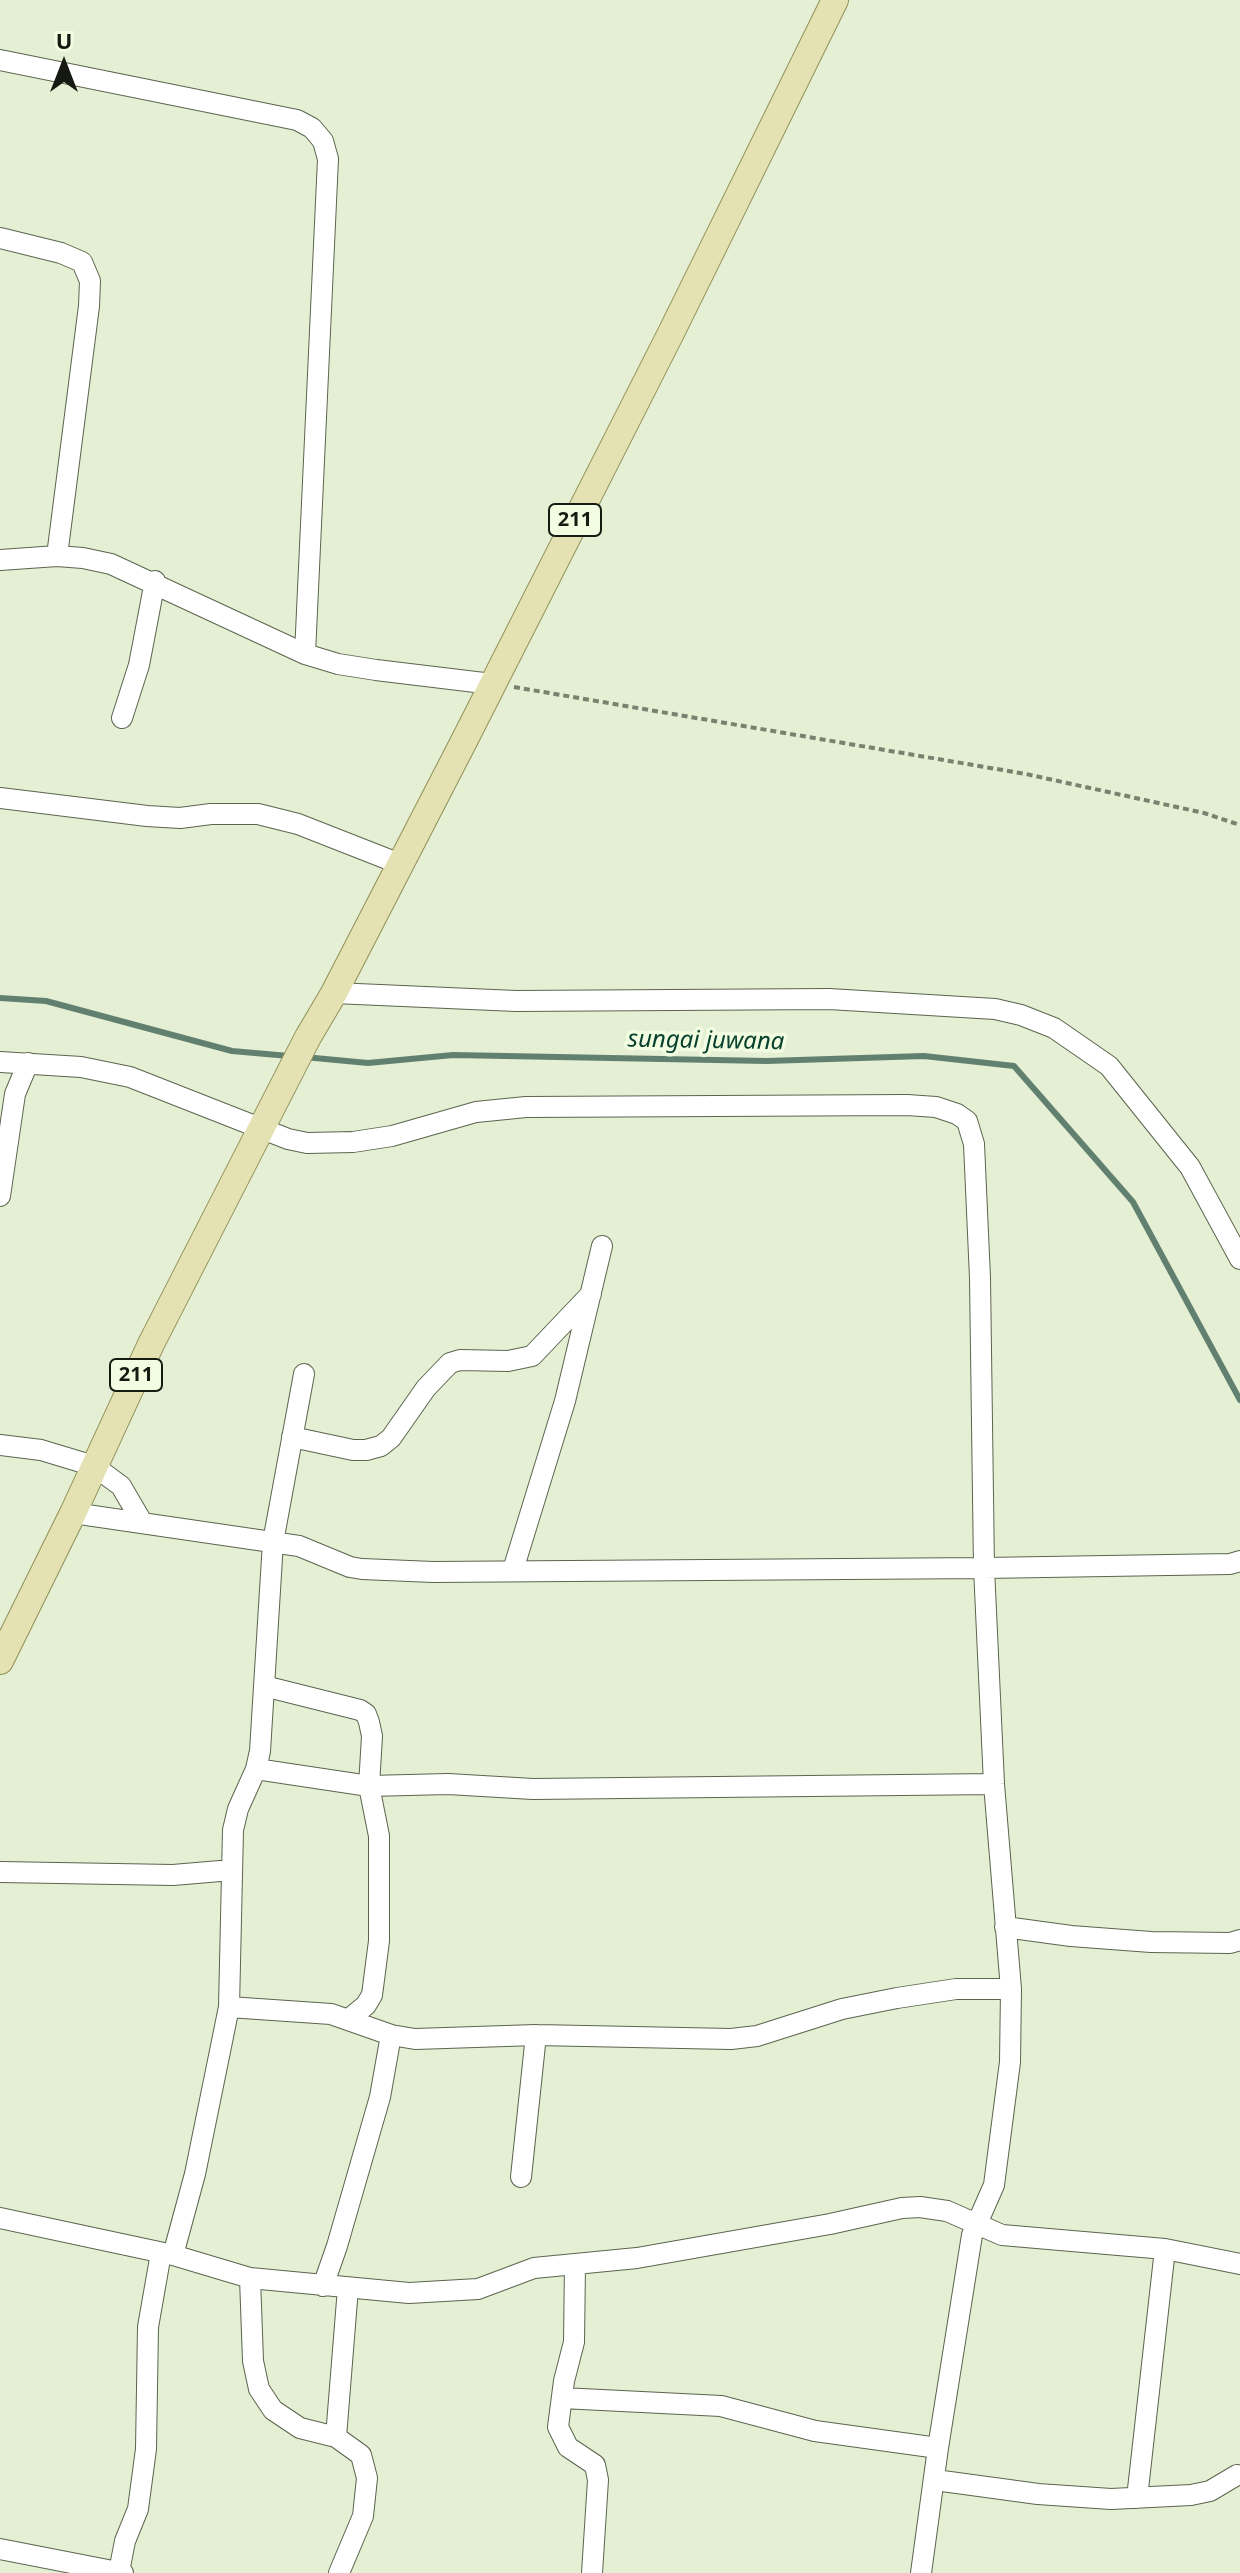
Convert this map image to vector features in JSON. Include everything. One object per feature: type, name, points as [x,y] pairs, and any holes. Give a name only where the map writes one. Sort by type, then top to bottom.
[{"type":"main road","name":"211","points":[[0,1661],[151,1344],[671,333],[835,0]]},
{"type":"street","points":[[0,60],[297,120],[312,128],[323,141],[328,159],[305,654]]},
{"type":"street","points":[[0,238],[61,253],[82,262],[90,281],[57,556]]},
{"type":"street","points":[[0,560],[57,556],[111,564],[155,581],[305,654],[363,668],[492,684]]},
{"type":"street","points":[[122,718],[139,665],[155,581]]},
{"type":"street","points":[[0,798],[147,816],[180,818],[258,814],[298,824],[400,864]]},
{"type":"street","points":[[334,993],[516,1001],[829,999],[995,1009],[1021,1015],[1054,1028],[1109,1066],[1190,1167],[1240,1259]]},
{"type":"street","points":[[0,1062],[81,1067],[130,1077],[288,1139],[326,1144],[392,1136],[476,1112],[526,1107],[907,1105],[936,1107],[967,1121],[974,1144],[980,1278],[984,1568],[994,1784],[1011,1989],[1010,2062],[996,2172],[990,2196],[972,2235],[921,2573]]},
{"type":"street","points":[[0,1196],[15,1094],[28,1063]]},
{"type":"street","points":[[513,1570],[565,1401],[602,1246]]},
{"type":"street","points":[[292,1437],[353,1450],[381,1446],[391,1438],[426,1388],[450,1363],[460,1360],[508,1361],[532,1356],[591,1294]]},
{"type":"street","points":[[0,2549],[121,2573],[125,2541],[138,2509],[146,2449],[148,2327],[167,2254],[195,2174],[229,2007],[235,1819],[256,1769],[273,1542],[304,1374]]},
{"type":"street","points":[[0,1445],[41,1450],[94,1466],[121,1486],[142,1522]]},
{"type":"street","points":[[73,1513],[273,1542],[308,1549],[362,1569],[984,1568],[1230,1564],[1240,1561]]},
{"type":"street","points":[[264,1686],[366,1714],[372,1736],[369,1786],[379,1836],[379,1941],[372,1995],[366,2005],[348,2020]]},
{"type":"street","points":[[256,1769],[369,1786],[448,1784],[533,1789],[994,1784]]},
{"type":"street","points":[[0,1872],[173,1875],[232,1870]]},
{"type":"street","points":[[1005,1927],[1151,1942],[1230,1943],[1240,1940]]},
{"type":"street","points":[[229,2007],[331,2014],[391,2035],[415,2039],[536,2035],[745,2038],[842,2009],[897,1998],[956,1989],[1011,1989]]},
{"type":"street","points":[[323,2286],[380,2097],[391,2035]]},
{"type":"street","points":[[521,2177],[536,2035]]},
{"type":"street","points":[[0,2218],[167,2254],[250,2278],[409,2293],[460,2292],[493,2285],[534,2268],[726,2243],[902,2208],[947,2211],[1002,2235],[1165,2249],[1240,2264]]},
{"type":"street","points":[[1137,2498],[1165,2249]]},
{"type":"street","points":[[575,2265],[574,2342],[558,2427],[568,2447],[595,2465],[598,2480],[592,2573]]},
{"type":"street","points":[[250,2278],[253,2361],[259,2389],[273,2410],[300,2428],[336,2437],[361,2455],[367,2478],[363,2516],[339,2573]]},
{"type":"street","points":[[336,2437],[348,2288]]},
{"type":"street","points":[[562,2398],[721,2406],[815,2431],[938,2448]]},
{"type":"street","points":[[935,2480],[1038,2494],[1111,2499],[1191,2495],[1210,2491],[1237,2475]]},
{"type":"path","points":[[492,684],[1026,774],[1204,813],[1240,825]]},
{"type":"waterway","name":"sungai juwana","points":[[0,998],[46,1001],[232,1051],[289,1056]]},
{"type":"waterway","name":"sungai juwana","points":[[304,1057],[368,1063],[453,1055],[767,1061],[924,1056],[1014,1066],[1133,1202],[1240,1400]]}]
